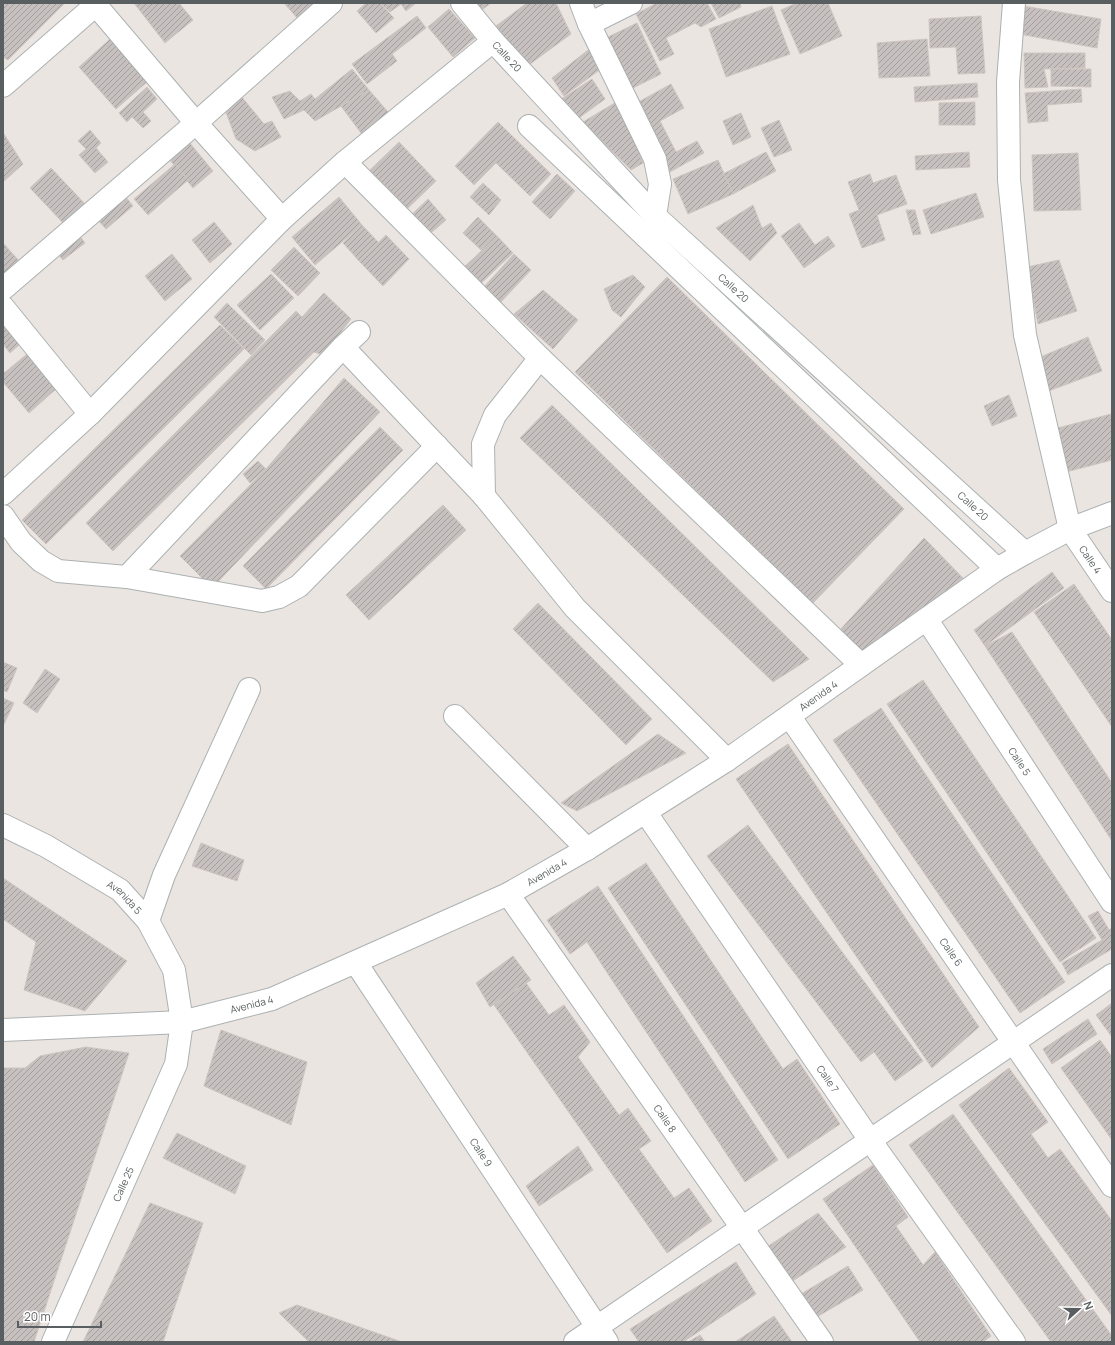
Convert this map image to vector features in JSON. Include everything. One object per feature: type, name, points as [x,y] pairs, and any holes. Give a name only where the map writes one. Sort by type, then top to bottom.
[{"type":"street","points":[[3,289],[196,123],[331,3]]},
{"type":"street","name":"Calle 20","points":[[462,3],[493,41],[655,216],[1025,553]]},
{"type":"street","points":[[581,3],[589,24],[654,159],[660,184],[655,216]]},
{"type":"street","points":[[589,24],[632,3]]},
{"type":"street","points":[[1014,3],[1008,82],[1009,180],[1025,335],[1070,529]]},
{"type":"street","points":[[3,86],[96,4],[196,123],[282,219]]},
{"type":"street","points":[[3,494],[90,414],[282,219],[345,162],[493,41]]},
{"type":"street","points":[[529,126],[997,569]]},
{"type":"street","points":[[345,162],[540,358],[861,665]]},
{"type":"street","points":[[3,307],[90,414]]},
{"type":"street","points":[[127,576],[343,347],[359,332]]},
{"type":"street","points":[[343,347],[484,496],[575,608],[728,760]]},
{"type":"street","points":[[484,496],[483,444],[495,415],[540,358]]},
{"type":"street","points":[[3,516],[21,542],[31,552],[41,561],[58,571],[127,576],[262,601],[279,597],[299,586],[437,446]]},
{"type":"street","name":"Avenida 4","points":[[3,1030],[182,1022],[272,999],[356,963],[508,894],[588,849],[728,760],[997,569],[1070,529],[1112,513]]},
{"type":"street","name":"Calle 4","points":[[1070,529],[1112,591]]},
{"type":"street","name":"Calle 5","points":[[927,620],[1112,902]]},
{"type":"street","points":[[148,921],[164,875],[249,689]]},
{"type":"street","points":[[455,716],[588,849]]},
{"type":"street","name":"Calle 6","points":[[790,717],[1112,1186]]},
{"type":"street","name":"Calle 7","points":[[646,813],[870,1140],[1014,1342]]},
{"type":"street","name":"Avenida 5","points":[[3,825],[46,846],[120,890],[148,921],[174,970],[182,1022]]},
{"type":"street","name":"Calle 8","points":[[508,894],[741,1229],[822,1342]]},
{"type":"street","name":"Calle 9","points":[[356,963],[602,1334]]},
{"type":"street","points":[[575,1342],[602,1334],[741,1229],[1112,975]]},
{"type":"street","name":"Calle 25","points":[[53,1342],[176,1064],[182,1022]]},
{"type":"building","points":[[3,3],[65,3],[8,60],[3,57]]},
{"type":"building","points":[[134,3],[179,3],[193,20],[165,43]]},
{"type":"building","points":[[284,3],[316,3],[298,19]]},
{"type":"building","points":[[366,3],[380,3],[394,18],[376,33],[357,11]]},
{"type":"building","points":[[381,3],[416,3],[406,11],[401,4],[390,12]]},
{"type":"building","points":[[467,3],[491,3],[475,15]]},
{"type":"building","points":[[527,3],[556,3],[571,34],[526,67],[496,26]]},
{"type":"building","points":[[657,3],[707,3],[716,19],[701,27],[695,23],[666,38],[674,54],[660,61],[636,14]]},
{"type":"building","points":[[711,3],[740,3],[741,7],[719,18]]},
{"type":"building","points":[[797,3],[828,3],[842,36],[800,54],[781,10]]},
{"type":"building","points":[[772,6],[790,54],[726,77],[709,29]]},
{"type":"building","points":[[1023,6],[1101,19],[1097,48],[1019,34]]},
{"type":"building","points":[[449,9],[475,38],[453,57],[428,27]]},
{"type":"building","points":[[417,16],[426,28],[392,54],[397,61],[367,84],[352,64]]},
{"type":"building","points":[[981,16],[985,73],[958,74],[956,47],[930,48],[929,19]]},
{"type":"building","points":[[637,23],[661,74],[631,89],[606,38]]},
{"type":"building","points":[[110,39],[147,82],[116,109],[79,67]]},
{"type":"building","points":[[927,39],[930,76],[879,78],[877,43]]},
{"type":"building","points":[[592,47],[605,66],[564,96],[552,78]]},
{"type":"building","points":[[1024,53],[1085,53],[1085,68],[1044,69],[1048,87],[1025,88]]},
{"type":"building","points":[[352,69],[369,90],[315,121],[304,110],[284,119],[272,97],[290,91],[300,101],[311,94],[315,99]]},
{"type":"building","points":[[1051,69],[1091,69],[1091,87],[1051,86]]},
{"type":"building","points":[[592,79],[605,99],[572,123],[555,103]]},
{"type":"building","points":[[977,83],[978,97],[915,102],[914,87]]},
{"type":"building","points":[[671,84],[684,108],[660,121],[676,152],[697,141],[704,153],[670,172],[633,105]]},
{"type":"building","points":[[147,87],[157,99],[143,112],[151,121],[143,128],[132,117],[127,122],[119,113]]},
{"type":"building","points":[[1081,89],[1082,102],[1047,105],[1048,121],[1028,123],[1025,93]]},
{"type":"building","points":[[369,90],[389,113],[364,137],[341,106]]},
{"type":"building","points":[[241,96],[264,124],[272,121],[281,137],[255,151],[236,139],[224,107]]},
{"type":"building","points":[[618,101],[643,163],[631,170],[583,122]]},
{"type":"building","points":[[975,102],[975,125],[939,125],[939,103]]},
{"type":"building","points":[[741,113],[751,137],[733,145],[723,121]]},
{"type":"building","points":[[779,120],[792,150],[774,157],[761,128]]},
{"type":"building","points":[[498,122],[551,174],[530,196],[496,163],[474,185],[455,166]]},
{"type":"building","points":[[90,130],[101,143],[96,148],[108,162],[95,173],[79,155],[86,149],[78,141]]},
{"type":"building","points":[[4,134],[23,164],[3,182],[3,135]]},
{"type":"building","points":[[189,142],[213,171],[193,188],[169,159]]},
{"type":"building","points":[[399,142],[436,181],[404,212],[367,173]]},
{"type":"building","points":[[766,152],[776,171],[733,194],[723,174]]},
{"type":"building","points":[[969,152],[970,167],[916,170],[915,156]]},
{"type":"building","points":[[1078,153],[1081,210],[1034,211],[1032,155]]},
{"type":"building","points":[[718,160],[733,194],[688,214],[673,179]]},
{"type":"building","points":[[175,164],[188,180],[148,215],[134,199]]},
{"type":"building","points":[[51,168],[86,205],[65,225],[30,188]]},
{"type":"building","points":[[557,174],[575,191],[550,219],[532,202]]},
{"type":"building","points":[[870,174],[873,183],[896,175],[907,204],[877,215],[885,240],[862,248],[849,214],[859,210],[848,182]]},
{"type":"building","points":[[483,183],[501,200],[489,215],[470,197]]},
{"type":"building","points":[[976,193],[984,217],[931,234],[923,210]]},
{"type":"building","points":[[124,195],[133,206],[106,229],[97,219]]},
{"type":"building","points":[[339,197],[362,225],[315,265],[292,237]]},
{"type":"building","points":[[428,199],[446,220],[425,238],[408,218]]},
{"type":"building","points":[[753,205],[762,228],[771,223],[777,233],[750,261],[716,228]]},
{"type":"building","points":[[906,210],[915,210],[921,234],[913,235]]},
{"type":"building","points":[[478,217],[497,236],[482,251],[463,233]]},
{"type":"building","points":[[214,222],[232,244],[210,263],[192,240]]},
{"type":"building","points":[[799,223],[815,245],[828,236],[835,246],[804,268],[781,236]]},
{"type":"building","points":[[362,225],[379,243],[359,261],[343,243]]},
{"type":"building","points":[[79,235],[85,243],[63,260],[57,253]]},
{"type":"building","points":[[386,235],[409,259],[383,286],[359,261]]},
{"type":"building","points":[[497,236],[513,253],[474,290],[458,273]]},
{"type":"building","points":[[3,243],[21,263],[3,280]]},
{"type":"building","points":[[294,247],[320,273],[298,296],[271,270]]},
{"type":"building","points":[[172,254],[192,279],[165,301],[145,276]]},
{"type":"building","points":[[514,254],[531,270],[499,304],[482,289]]},
{"type":"building","points":[[1059,260],[1077,311],[1038,324],[1027,267]]},
{"type":"building","points":[[271,274],[294,298],[260,330],[237,305]]},
{"type":"building","points":[[633,275],[645,287],[621,317],[612,310],[604,289]]},
{"type":"building","points":[[667,277],[904,509],[812,604],[575,372]]},
{"type":"building","points":[[543,290],[578,320],[553,349],[514,314]]},
{"type":"building","points":[[324,293],[351,319],[323,355],[314,352],[113,551],[86,523],[296,311],[302,317]]},
{"type":"building","points":[[227,303],[265,340],[251,355],[214,317]]},
{"type":"building","points":[[3,322],[20,344],[10,353],[3,344]]},
{"type":"building","points":[[220,325],[244,349],[46,544],[22,520]]},
{"type":"building","points":[[1088,337],[1102,371],[1046,392],[1038,358]]},
{"type":"building","points":[[27,354],[56,389],[29,413],[3,382],[3,374]]},
{"type":"building","points":[[344,378],[380,412],[212,588],[180,556],[266,469]]},
{"type":"building","points":[[1009,395],[1017,416],[992,426],[984,406]]},
{"type":"building","points":[[552,405],[809,659],[773,682],[520,438]]},
{"type":"building","points":[[1111,414],[1112,460],[1066,472],[1054,429]]},
{"type":"building","points":[[380,427],[403,450],[266,589],[243,566]]},
{"type":"building","points":[[258,461],[266,469],[250,483],[243,474]]},
{"type":"building","points":[[443,505],[466,530],[369,620],[346,595]]},
{"type":"building","points":[[924,538],[963,578],[860,655],[839,631]]},
{"type":"building","points":[[1052,572],[1064,588],[985,646],[974,630]]},
{"type":"building","points":[[1074,584],[1112,640],[1112,727],[1034,612]]},
{"type":"building","points":[[538,603],[652,719],[626,745],[513,629]]},
{"type":"building","points":[[1012,632],[1112,783],[1112,841],[985,646]]},
{"type":"building","points":[[3,662],[17,668],[7,692],[3,690]]},
{"type":"building","points":[[45,669],[60,679],[37,713],[23,703]]},
{"type":"building","points":[[923,680],[1096,938],[1060,962],[887,704]]},
{"type":"building","points":[[3,698],[14,703],[3,726]]},
{"type":"building","points":[[881,708],[1065,982],[1020,1013],[833,740]]},
{"type":"building","points":[[658,734],[686,753],[577,811],[561,803]]},
{"type":"building","points":[[788,744],[979,1027],[932,1068],[736,779]]},
{"type":"building","points":[[748,825],[923,1061],[895,1081],[874,1052],[861,1062],[707,856]]},
{"type":"building","points":[[201,843],[244,860],[237,881],[192,866]]},
{"type":"building","points":[[646,863],[783,1069],[797,1059],[840,1124],[788,1159],[608,888]]},
{"type":"building","points":[[3,878],[127,961],[85,1011],[24,990],[36,942],[3,919]]},
{"type":"building","points":[[598,886],[778,1160],[745,1182],[587,942],[570,954],[547,920]]},
{"type":"building","points":[[1098,911],[1109,930],[1112,928],[1112,949],[1068,975],[1062,963],[1102,940],[1088,916]]},
{"type":"building","points":[[513,956],[531,980],[490,1007],[476,983]]},
{"type":"building","points":[[526,983],[549,1015],[564,1005],[590,1042],[578,1057],[619,1115],[628,1108],[651,1141],[639,1149],[674,1198],[689,1188],[712,1221],[667,1253],[494,1005]]},
{"type":"building","points":[[1112,1003],[1112,1037],[1096,1015]]},
{"type":"building","points":[[1088,1019],[1097,1034],[1052,1064],[1043,1049]]},
{"type":"building","points":[[221,1030],[307,1062],[291,1125],[204,1086]]},
{"type":"building","points":[[1100,1040],[1112,1057],[1112,1140],[1061,1068]]},
{"type":"building","points":[[86,1047],[129,1053],[34,1342],[3,1342],[3,1068],[25,1068],[40,1056]]},
{"type":"building","points":[[1009,1068],[1048,1122],[1031,1134],[1048,1158],[1060,1149],[1112,1221],[1112,1316],[959,1105]]},
{"type":"building","points":[[953,1114],[1112,1336],[1112,1342],[1051,1342],[909,1145]]},
{"type":"building","points":[[177,1133],[246,1166],[235,1194],[163,1158]]},
{"type":"building","points":[[578,1146],[593,1170],[539,1206],[526,1186]]},
{"type":"building","points":[[873,1165],[908,1217],[896,1226],[923,1265],[935,1252],[991,1336],[983,1342],[920,1342],[823,1199]]},
{"type":"building","points":[[150,1203],[203,1223],[163,1342],[83,1342]]},
{"type":"building","points":[[818,1213],[846,1247],[791,1282],[767,1247]]},
{"type":"building","points":[[736,1262],[756,1294],[683,1342],[639,1342],[630,1329]]},
{"type":"building","points":[[848,1266],[863,1290],[815,1318],[801,1294]]},
{"type":"building","points":[[297,1305],[402,1342],[309,1342],[279,1313]]},
{"type":"building","points":[[774,1316],[792,1342],[735,1342]]},
{"type":"building","points":[[700,1335],[705,1342],[688,1342]]}]
